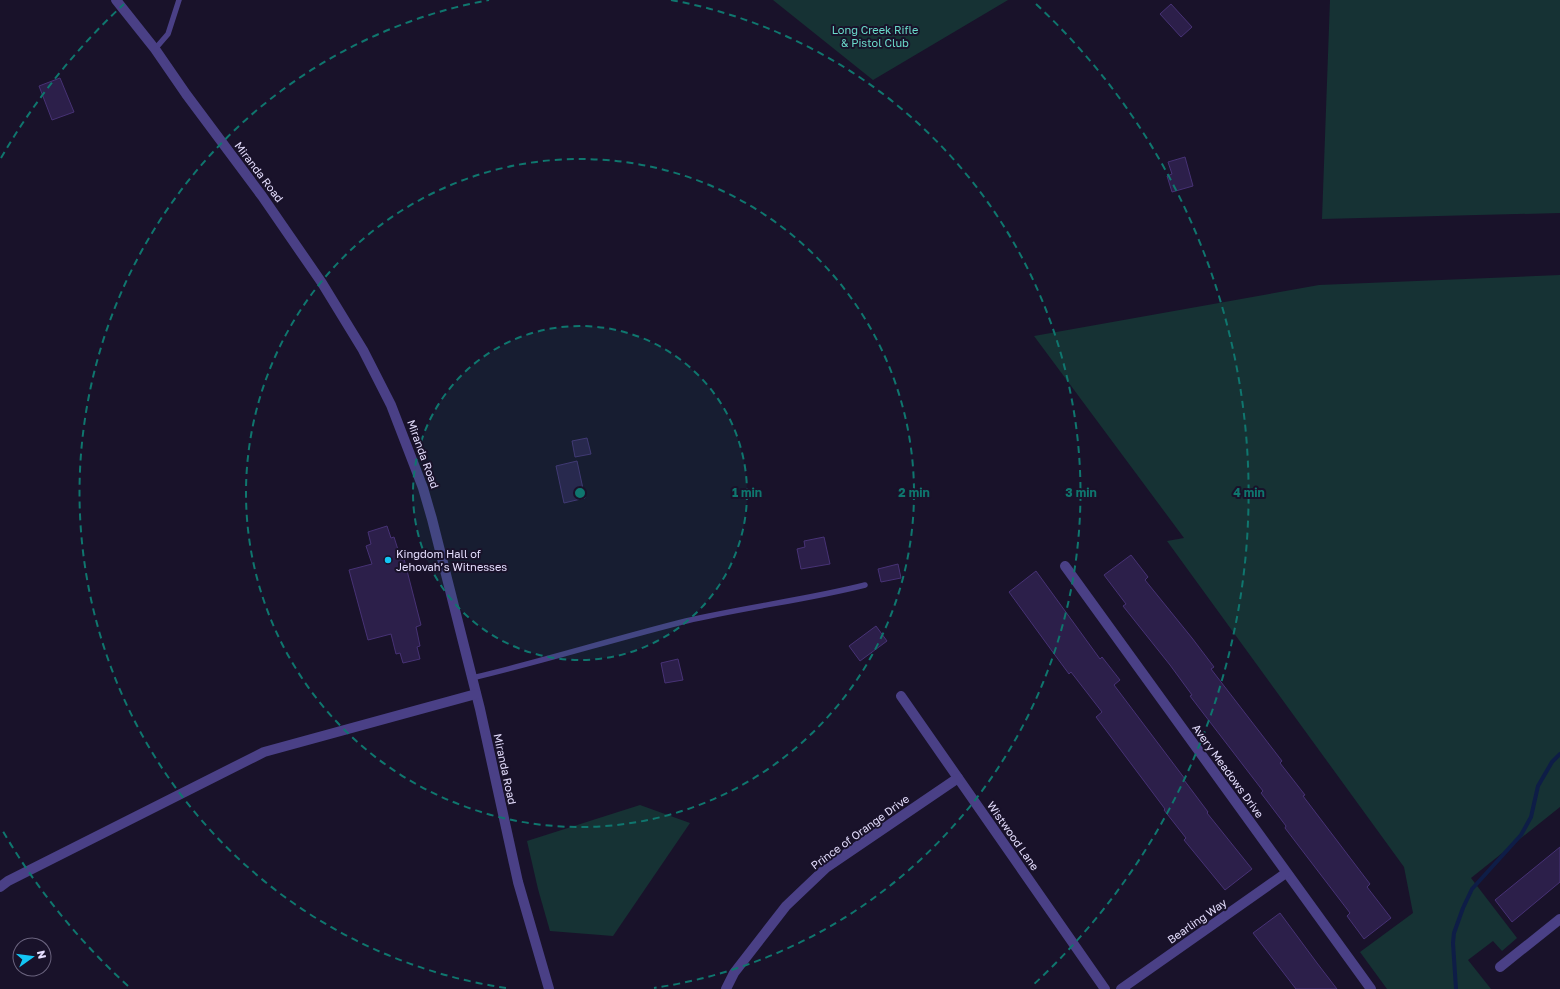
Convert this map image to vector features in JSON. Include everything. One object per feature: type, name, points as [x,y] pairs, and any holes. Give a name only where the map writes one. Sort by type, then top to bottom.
[{"type":"street","name":"Miranda Road","points":[[116,0],[155,49],[186,94],[303,254],[363,350],[391,405],[423,488],[476,694],[518,882],[549,989]]},
{"type":"street","name":"Avery Meadows Drive","points":[[1065,566],[1371,989]]},
{"type":"street","points":[[0,887],[8,881],[264,752],[476,694]]},
{"type":"street","name":"Wistwood Lane","points":[[901,696],[1105,989]]},
{"type":"street","name":"Prince of Orange Drive","points":[[726,989],[734,973],[786,906],[827,867],[958,778]]},
{"type":"street","name":"Bearling Way","points":[[1121,989],[1286,873]]},
{"type":"street","points":[[1500,967],[1560,919]]},
{"type":"lane","points":[[155,49],[168,34],[180,0]]},
{"type":"lane","points":[[472,678],[525,666],[686,622],[760,606],[824,596],[865,585]]},
{"type":"green space","name":"Long Creek Rifle & Pistol Club","points":[[773,0],[1008,0],[873,80]]},
{"type":"green space","points":[[1330,0],[1560,0],[1560,213],[1322,219]]},
{"type":"green space","points":[[1560,275],[1560,807],[1471,878],[1517,938],[1502,951],[1493,941],[1468,960],[1491,989],[1387,989],[1360,952],[1413,913],[1404,867],[1167,541],[1184,538],[1034,336],[1319,285]]},
{"type":"green space","points":[[640,805],[690,823],[613,936],[550,931],[538,889],[527,841]]},
{"type":"building","points":[[1171,4],[1192,27],[1181,37],[1160,14]]},
{"type":"building","points":[[60,78],[74,112],[52,120],[39,86]]},
{"type":"building","points":[[1185,157],[1193,186],[1172,192],[1167,176],[1172,174],[1168,162]]},
{"type":"building","points":[[587,438],[591,454],[575,457],[572,441]]},
{"type":"building","points":[[577,461],[585,498],[564,503],[556,466]]},
{"type":"building","points":[[387,526],[391,538],[394,537],[400,556],[403,555],[421,625],[416,627],[420,646],[417,647],[420,659],[403,663],[400,653],[396,654],[391,634],[368,640],[349,570],[372,564],[366,546],[371,544],[368,532]]},
{"type":"building","points":[[824,537],[830,564],[801,569],[797,549],[805,547],[804,541]]},
{"type":"building","points":[[1131,555],[1148,577],[1145,580],[1214,667],[1211,669],[1282,761],[1280,763],[1305,795],[1303,796],[1370,884],[1367,887],[1391,918],[1364,939],[1347,916],[1350,913],[1285,828],[1286,826],[1261,793],[1263,791],[1190,696],[1192,695],[1170,665],[1123,606],[1126,604],[1104,575]]},
{"type":"building","points":[[898,564],[901,578],[881,582],[878,569]]},
{"type":"building","points":[[1036,571],[1100,659],[1102,657],[1120,680],[1114,685],[1185,779],[1184,780],[1208,812],[1207,813],[1252,869],[1225,890],[1184,840],[1186,838],[1096,717],[1102,712],[1071,672],[1069,674],[1009,592]]},
{"type":"building","points":[[876,626],[887,641],[860,661],[849,646]]},
{"type":"building","points":[[678,659],[683,680],[665,683],[661,663]]},
{"type":"building","points":[[1560,847],[1560,882],[1512,922],[1495,900]]},
{"type":"building","points":[[1280,913],[1337,989],[1296,989],[1253,933]]},
{"type":"waterway","points":[[1456,989],[1453,943],[1454,933],[1463,908],[1472,889],[1521,835],[1531,817],[1538,786],[1552,762],[1560,754]]},
{"type":"place","name":"Kingdom Hall of Jehovah’s Witnesses","points":[[388,560]]}]
